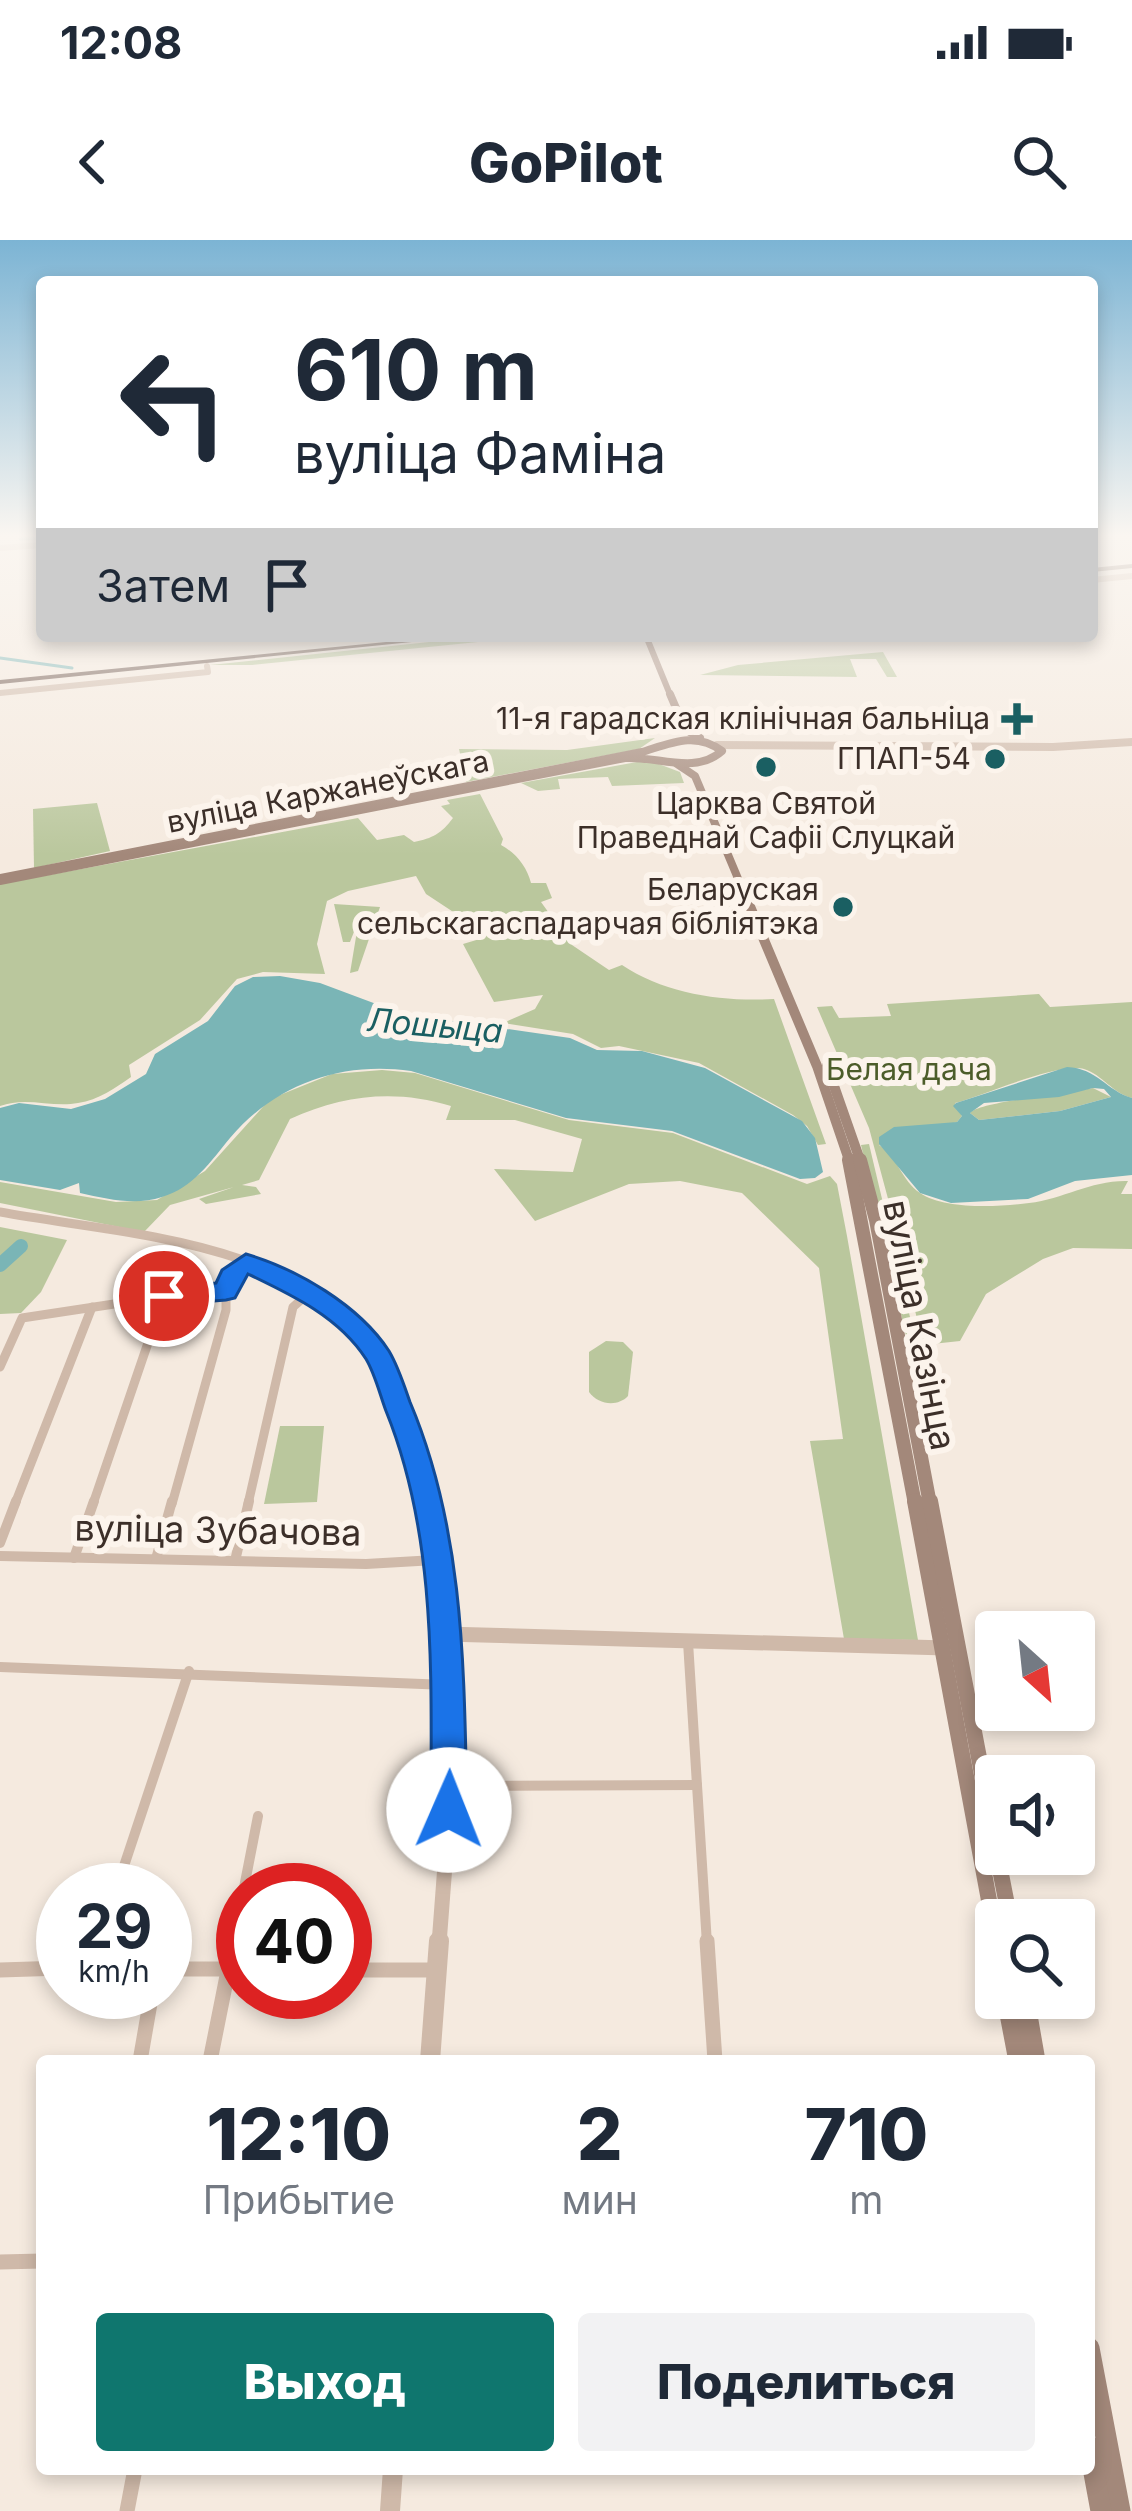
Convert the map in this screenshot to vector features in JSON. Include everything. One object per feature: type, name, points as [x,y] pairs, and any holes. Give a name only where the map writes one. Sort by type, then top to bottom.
[{"type":"highway","points":[[0,681],[364,644]]},
{"type":"highway","points":[[186,663],[206,666],[221,659],[382,644]]},
{"type":"main road","points":[[645,644],[677,730],[658,750],[669,760]]},
{"type":"main road","points":[[646,644],[685,729],[717,745],[716,758]]},
{"type":"main road","name":"вуліца Каржанеўскага","points":[[0,879],[644,752],[664,744],[705,740]]},
{"type":"main road","name":"вуліца Каржанеўскага","points":[[479,785],[632,757],[716,758]]},
{"type":"main road","name":"вуліца Казінца","points":[[716,758],[701,774],[761,923]]},
{"type":"main road","name":"вуліца Казінца","points":[[669,760],[695,776],[761,923],[822,1065],[870,1219],[975,1776]]},
{"type":"main road","points":[[1011,2019],[1018,2055]]},
{"type":"main road","points":[[1028,2019],[1034,2055]]},
{"type":"main road","points":[[1095,2420],[1101,2511]]},
{"type":"main road","points":[[1097,2455],[1120,2511]]},
{"type":"street","points":[[0,693],[208,672],[206,666]]},
{"type":"street","points":[[717,745],[1132,743]]},
{"type":"street","points":[[716,758],[740,750],[1132,743]]},
{"type":"street","points":[[0,1212],[246,1263],[310,1292],[369,1342],[392,1383],[420,1470],[435,1560],[430,1573],[437,1622],[444,1634],[447,1685],[451,1786],[430,2055]]},
{"type":"street","points":[[156,1559],[226,1310],[226,1292],[231,1276],[246,1263]]},
{"type":"street","points":[[0,1367],[22,1318],[164,1296],[226,1292]]},
{"type":"street","points":[[236,1561],[293,1307],[310,1292]]},
{"type":"street","points":[[74,1558],[164,1296]]},
{"type":"street","points":[[0,1543],[92,1307]]},
{"type":"street","name":"вуліца Зубачова","points":[[0,1556],[366,1564],[435,1560]]},
{"type":"street","points":[[444,1634],[953,1648]]},
{"type":"street","points":[[688,1642],[715,2055]]},
{"type":"street","points":[[0,1667],[189,1671],[447,1685]]},
{"type":"street","points":[[125,1863],[189,1671]]},
{"type":"street","points":[[451,1786],[697,1785]]},
{"type":"street","points":[[248,1863],[258,1816]]},
{"type":"street","points":[[0,1970],[36,1969]]},
{"type":"street","points":[[372,1970],[437,1970]]},
{"type":"street","points":[[141,2055],[147,2019]]},
{"type":"street","points":[[211,2055],[217,2019]]},
{"type":"street","points":[[0,2262],[36,2261]]},
{"type":"street","points":[[127,2511],[134,2475]]},
{"type":"street","points":[[389,2511],[392,2475]]},
{"type":"green space","points":[[410,644],[458,644],[252,665],[210,665]]},
{"type":"green space","points":[[883,652],[897,677],[887,677],[876,659],[850,659],[857,677],[700,675],[738,665]]},
{"type":"green space","points":[[655,738],[639,749],[466,782],[459,749],[567,750]]},
{"type":"green space","points":[[648,760],[680,772],[684,783],[612,786],[608,777],[558,779],[560,789],[538,791],[521,783]]},
{"type":"green space","points":[[480,794],[503,839],[501,845],[520,861],[531,883],[546,883],[552,898],[541,902],[572,945],[609,970],[622,965],[676,989],[715,997],[774,999],[826,1144],[818,1145],[807,1126],[793,1115],[699,1063],[619,1046],[601,1048],[573,1034],[503,1023],[535,1009],[543,995],[494,1002],[463,944],[483,938],[473,925],[426,894],[416,876],[348,891],[327,901],[317,944],[325,974],[263,972],[237,979],[200,1020],[129,1065],[131,1077],[93,1099],[0,1106],[0,884],[358,818],[377,840],[404,835],[414,842],[436,834],[453,818],[441,806],[450,804],[447,800]]},
{"type":"green space","points":[[97,803],[110,851],[34,868],[33,809]]},
{"type":"green space","points":[[334,904],[380,907],[358,971],[350,973],[359,919],[350,942],[343,942]]},
{"type":"green space","name":"Белая дача","points":[[1039,994],[1050,1007],[1132,1002],[1132,1098],[1084,1069],[1057,1070],[955,1103],[962,1116],[957,1122],[879,1145],[920,1193],[958,1205],[1029,1203],[1102,1183],[1128,1181],[1121,1194],[1132,1194],[1132,1249],[1073,1248],[1043,1259],[986,1294],[960,1341],[923,1345],[896,1228],[906,1222],[894,1221],[869,1128],[817,1007],[832,1006],[839,1018],[891,1016],[887,1004]]},
{"type":"green space","points":[[415,1073],[569,1120],[673,1133],[807,1184],[830,1176],[837,1184],[847,1236],[918,1640],[844,1639],[810,1441],[843,1439],[819,1268],[742,1193],[680,1181],[629,1184],[535,1221],[494,1169],[573,1172],[582,1139],[515,1120],[446,1120],[451,1106],[389,1096],[330,1104],[290,1119],[259,1180],[242,1185],[256,1187],[261,1194],[206,1204],[199,1199],[234,1187],[170,1205],[144,1232],[0,1203],[0,1182],[116,1202],[157,1200],[205,1171],[270,1099],[332,1074]]},
{"type":"green space","points":[[1093,1088],[1111,1097],[1060,1111],[979,1120],[970,1113],[1006,1102]]},
{"type":"green space","points":[[869,1144],[919,1355],[909,1348],[861,1145]]},
{"type":"green space","points":[[0,1227],[67,1240],[41,1292],[21,1313],[0,1314]]},
{"type":"green space","points":[[606,1341],[623,1342],[633,1352],[628,1396],[614,1403],[597,1400],[589,1392],[589,1352]]},
{"type":"green space","points":[[280,1426],[324,1426],[317,1502],[264,1504]]},
{"type":"water","points":[[253,977],[320,983],[403,1014],[570,1038],[597,1050],[642,1051],[705,1068],[802,1121],[815,1138],[823,1172],[800,1179],[672,1131],[566,1118],[411,1071],[385,1069],[335,1074],[289,1090],[248,1119],[192,1180],[162,1197],[121,1201],[80,1193],[79,1183],[60,1190],[0,1180],[0,1108],[19,1103],[71,1109],[105,1099],[146,1074],[155,1054],[208,1021],[235,986]]},
{"type":"water","points":[[1067,1067],[1086,1071],[1132,1098],[1132,1175],[1075,1181],[1028,1199],[951,1203],[920,1193],[879,1144],[879,1137],[894,1127],[957,1122],[962,1116],[953,1106]],"holes":[[[1104,1089],[1111,1097],[1060,1111],[979,1120],[970,1113],[984,1103]]]},
{"type":"waterway","points":[[0,658],[72,668]]},
{"type":"waterway","name":"Лошыца","points":[[0,1265],[21,1246]]},
{"type":"place","name":"11-я гарадская клінічная бальніца","points":[[1017,719]]},
{"type":"place","name":"ГПАП-54","points":[[995,759]]},
{"type":"place","name":"Царква Святой Праведнай Сафіі Слуцкай","points":[[766,767]]},
{"type":"place","name":"Беларуская сельскагаспадарчая бібліятэка","points":[[843,907]]},
{"type":"route","points":[[164,1296],[226,1292],[231,1276],[246,1263],[322,1300],[377,1354],[413,1442],[435,1560],[441,1570],[447,1623],[449,1810]]}]
